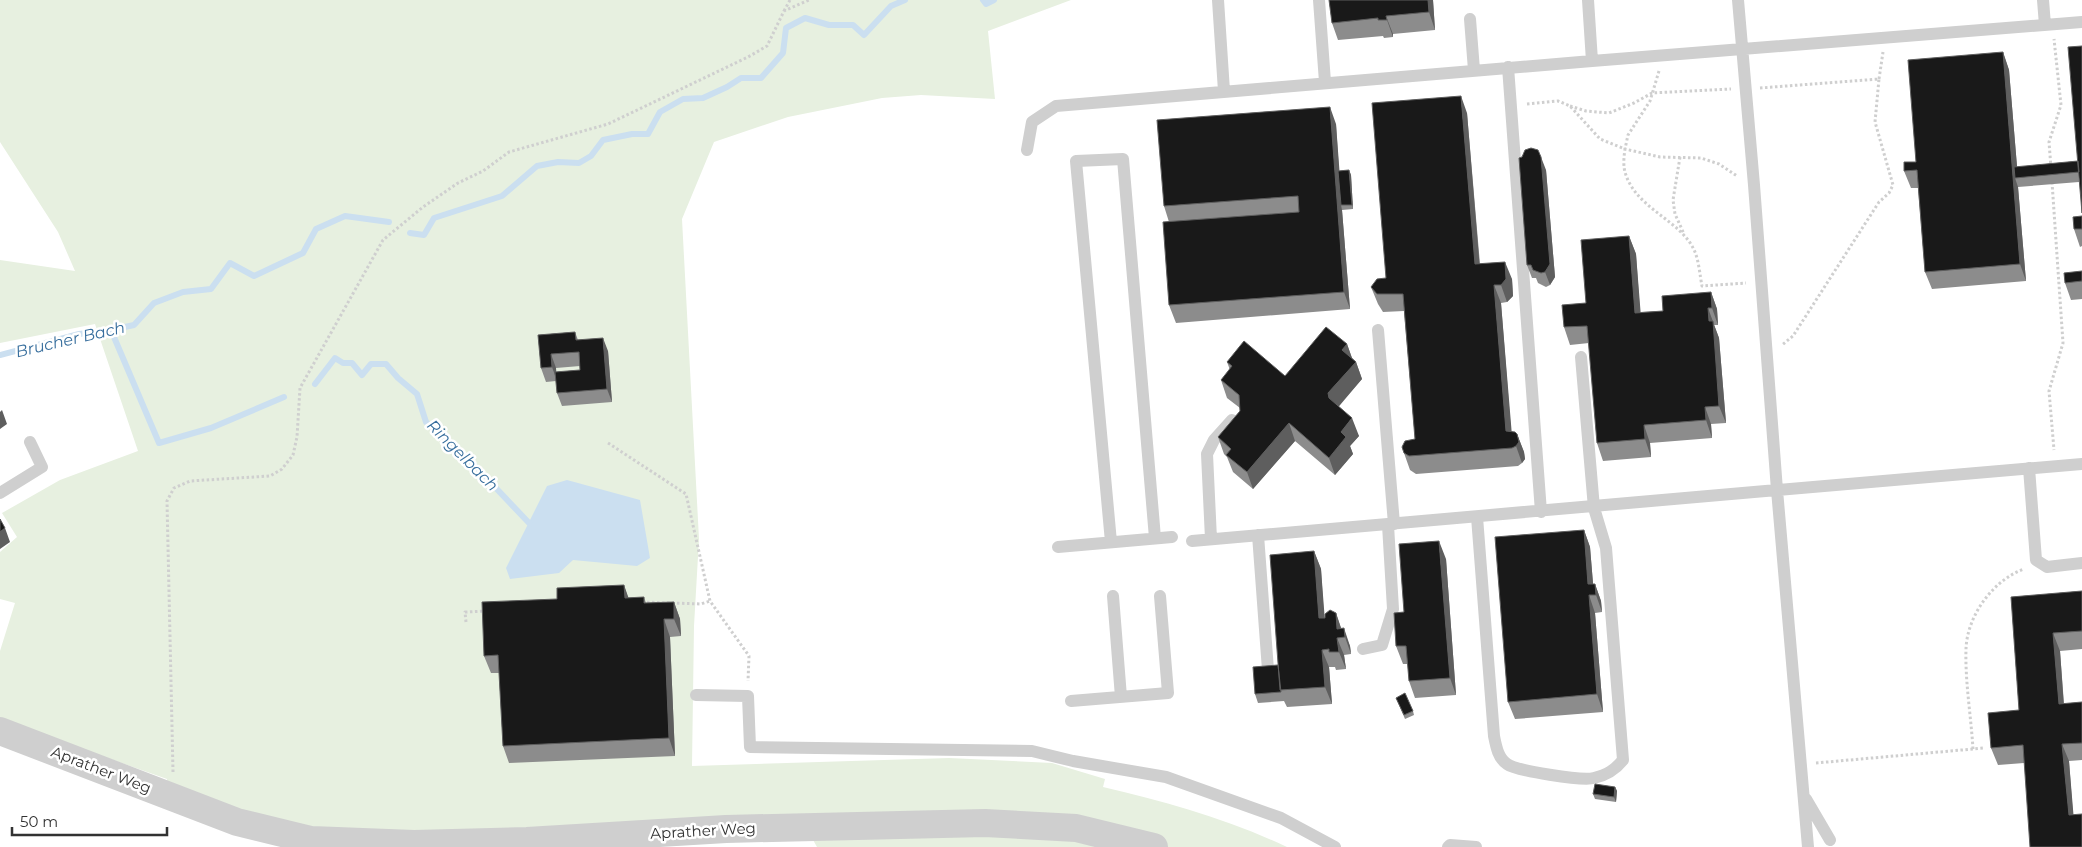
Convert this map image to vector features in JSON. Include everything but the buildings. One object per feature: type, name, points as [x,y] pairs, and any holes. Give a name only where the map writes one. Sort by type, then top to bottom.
[{"type":"street","name":"Aprather Weg","points":[[0,731],[237,822],[311,840],[414,844],[526,841],[736,828],[985,823],[1076,828],[1154,847]]},
{"type":"lane","points":[[1218,0],[1224,90]]},
{"type":"lane","points":[[1319,0],[1326,82]]},
{"type":"lane","points":[[1588,0],[1592,61]]},
{"type":"lane","points":[[1738,0],[1808,847]]},
{"type":"lane","points":[[2043,0],[2049,25]]},
{"type":"lane","points":[[1470,20],[1474,70]]},
{"type":"lane","points":[[1027,150],[1032,122],[1056,106],[1224,90],[1886,36],[2082,22]]},
{"type":"lane","points":[[1508,67],[1541,512]]},
{"type":"lane","points":[[1111,542],[1076,161],[1123,159],[1155,538]]},
{"type":"lane","points":[[1363,649],[1382,645],[1393,609],[1391,524],[1378,330]]},
{"type":"lane","points":[[1477,518],[1494,736],[1497,752],[1506,763],[1519,769],[1582,779],[1594,778],[1614,771],[1623,760],[1606,548],[1594,508],[1581,357]]},
{"type":"lane","points":[[1212,539],[1207,454],[1214,440],[1232,420]]},
{"type":"lane","points":[[0,493],[42,467],[30,442]]},
{"type":"lane","points":[[1192,541],[1594,508],[2082,464]]},
{"type":"lane","points":[[2028,468],[2036,560],[2047,567],[2082,563]]},
{"type":"lane","points":[[1258,535],[1268,670]]},
{"type":"lane","points":[[1058,547],[1172,536]]},
{"type":"lane","points":[[1113,596],[1121,697]]},
{"type":"lane","points":[[1071,701],[1168,693],[1160,596]]},
{"type":"lane","points":[[696,695],[748,696],[750,746],[1032,751],[1073,761],[1166,777],[1281,818],[1335,847]]},
{"type":"lane","points":[[1803,794],[1830,840]]},
{"type":"lane","points":[[1448,847],[1476,847]]},
{"type":"path","points":[[174,798],[166,501],[174,488],[190,481],[270,476],[282,469],[293,455],[297,437],[300,388],[383,240],[423,207],[458,183],[483,171],[510,152],[608,124],[748,57],[767,46],[790,0]]},
{"type":"path","points":[[784,11],[809,0]]},
{"type":"path","points":[[2049,25],[2061,105],[2050,142],[2051,171]]},
{"type":"path","points":[[1767,356],[1794,336],[1879,202],[1889,193],[1893,185],[1876,122],[1879,79],[1886,36]]},
{"type":"path","points":[[1658,55],[1659,71],[1652,93],[1644,113],[1628,135],[1624,170],[1648,207],[1684,236]]},
{"type":"path","points":[[1510,105],[1558,101],[1586,112],[1610,113],[1634,104],[1652,93],[1745,89],[1879,79]]},
{"type":"path","points":[[1570,106],[1600,139],[1625,149],[1660,157],[1701,158],[1718,164],[1735,176],[1754,185]]},
{"type":"path","points":[[1680,158],[1673,200],[1675,214],[1684,236],[1695,252],[1702,286],[1762,281]]},
{"type":"path","points":[[2052,180],[2063,343],[2049,391],[2055,466]]},
{"type":"path","points":[[608,443],[686,494],[710,601],[749,656],[748,696]]},
{"type":"path","points":[[1973,749],[1966,648],[1970,628],[1980,607],[1995,587],[2013,573],[2040,564]]},
{"type":"path","points":[[636,602],[701,604],[710,601]]},
{"type":"path","points":[[466,622],[465,612],[492,611]]},
{"type":"path","points":[[1801,765],[1984,748]]},
{"type":"green space","points":[[0,0],[1071,0],[988,31],[995,99],[921,95],[882,98],[788,117],[714,142],[682,219],[699,539],[694,626],[692,766],[949,758],[1052,763],[1105,779],[1103,787],[1197,812],[1287,847],[817,847],[812,838],[296,847],[169,806],[167,779],[0,720],[0,651],[15,603],[0,599],[0,552],[17,537],[2,513],[60,480],[138,451],[95,324],[0,343],[0,260],[75,271],[58,232],[0,142]]},
{"type":"water","points":[[567,480],[640,500],[650,558],[637,566],[573,560],[559,573],[510,579],[506,568],[547,486]]},
{"type":"waterway","name":"Brucher Bach","points":[[410,233],[424,235],[434,218],[502,196],[537,166],[558,162],[579,163],[591,156],[603,140],[632,134],[648,134],[660,112],[683,99],[703,98],[741,78],[761,78],[783,53],[786,28],[805,18],[829,25],[853,25],[864,35],[891,6],[905,0]]},
{"type":"waterway","name":"Brucher Bach","points":[[983,0],[986,4],[994,0]]},
{"type":"waterway","name":"Brucher Bach","points":[[0,355],[79,334],[134,325],[154,303],[183,292],[211,289],[230,263],[254,276],[303,253],[316,229],[345,216],[389,222]]},
{"type":"waterway","name":"Ringelbach","points":[[111,330],[159,443],[211,428],[284,397]]},
{"type":"waterway","name":"Ringelbach","points":[[315,384],[335,358],[343,363],[352,363],[362,375],[371,364],[386,364],[398,378],[417,394],[426,422],[472,463],[530,524]]}]
